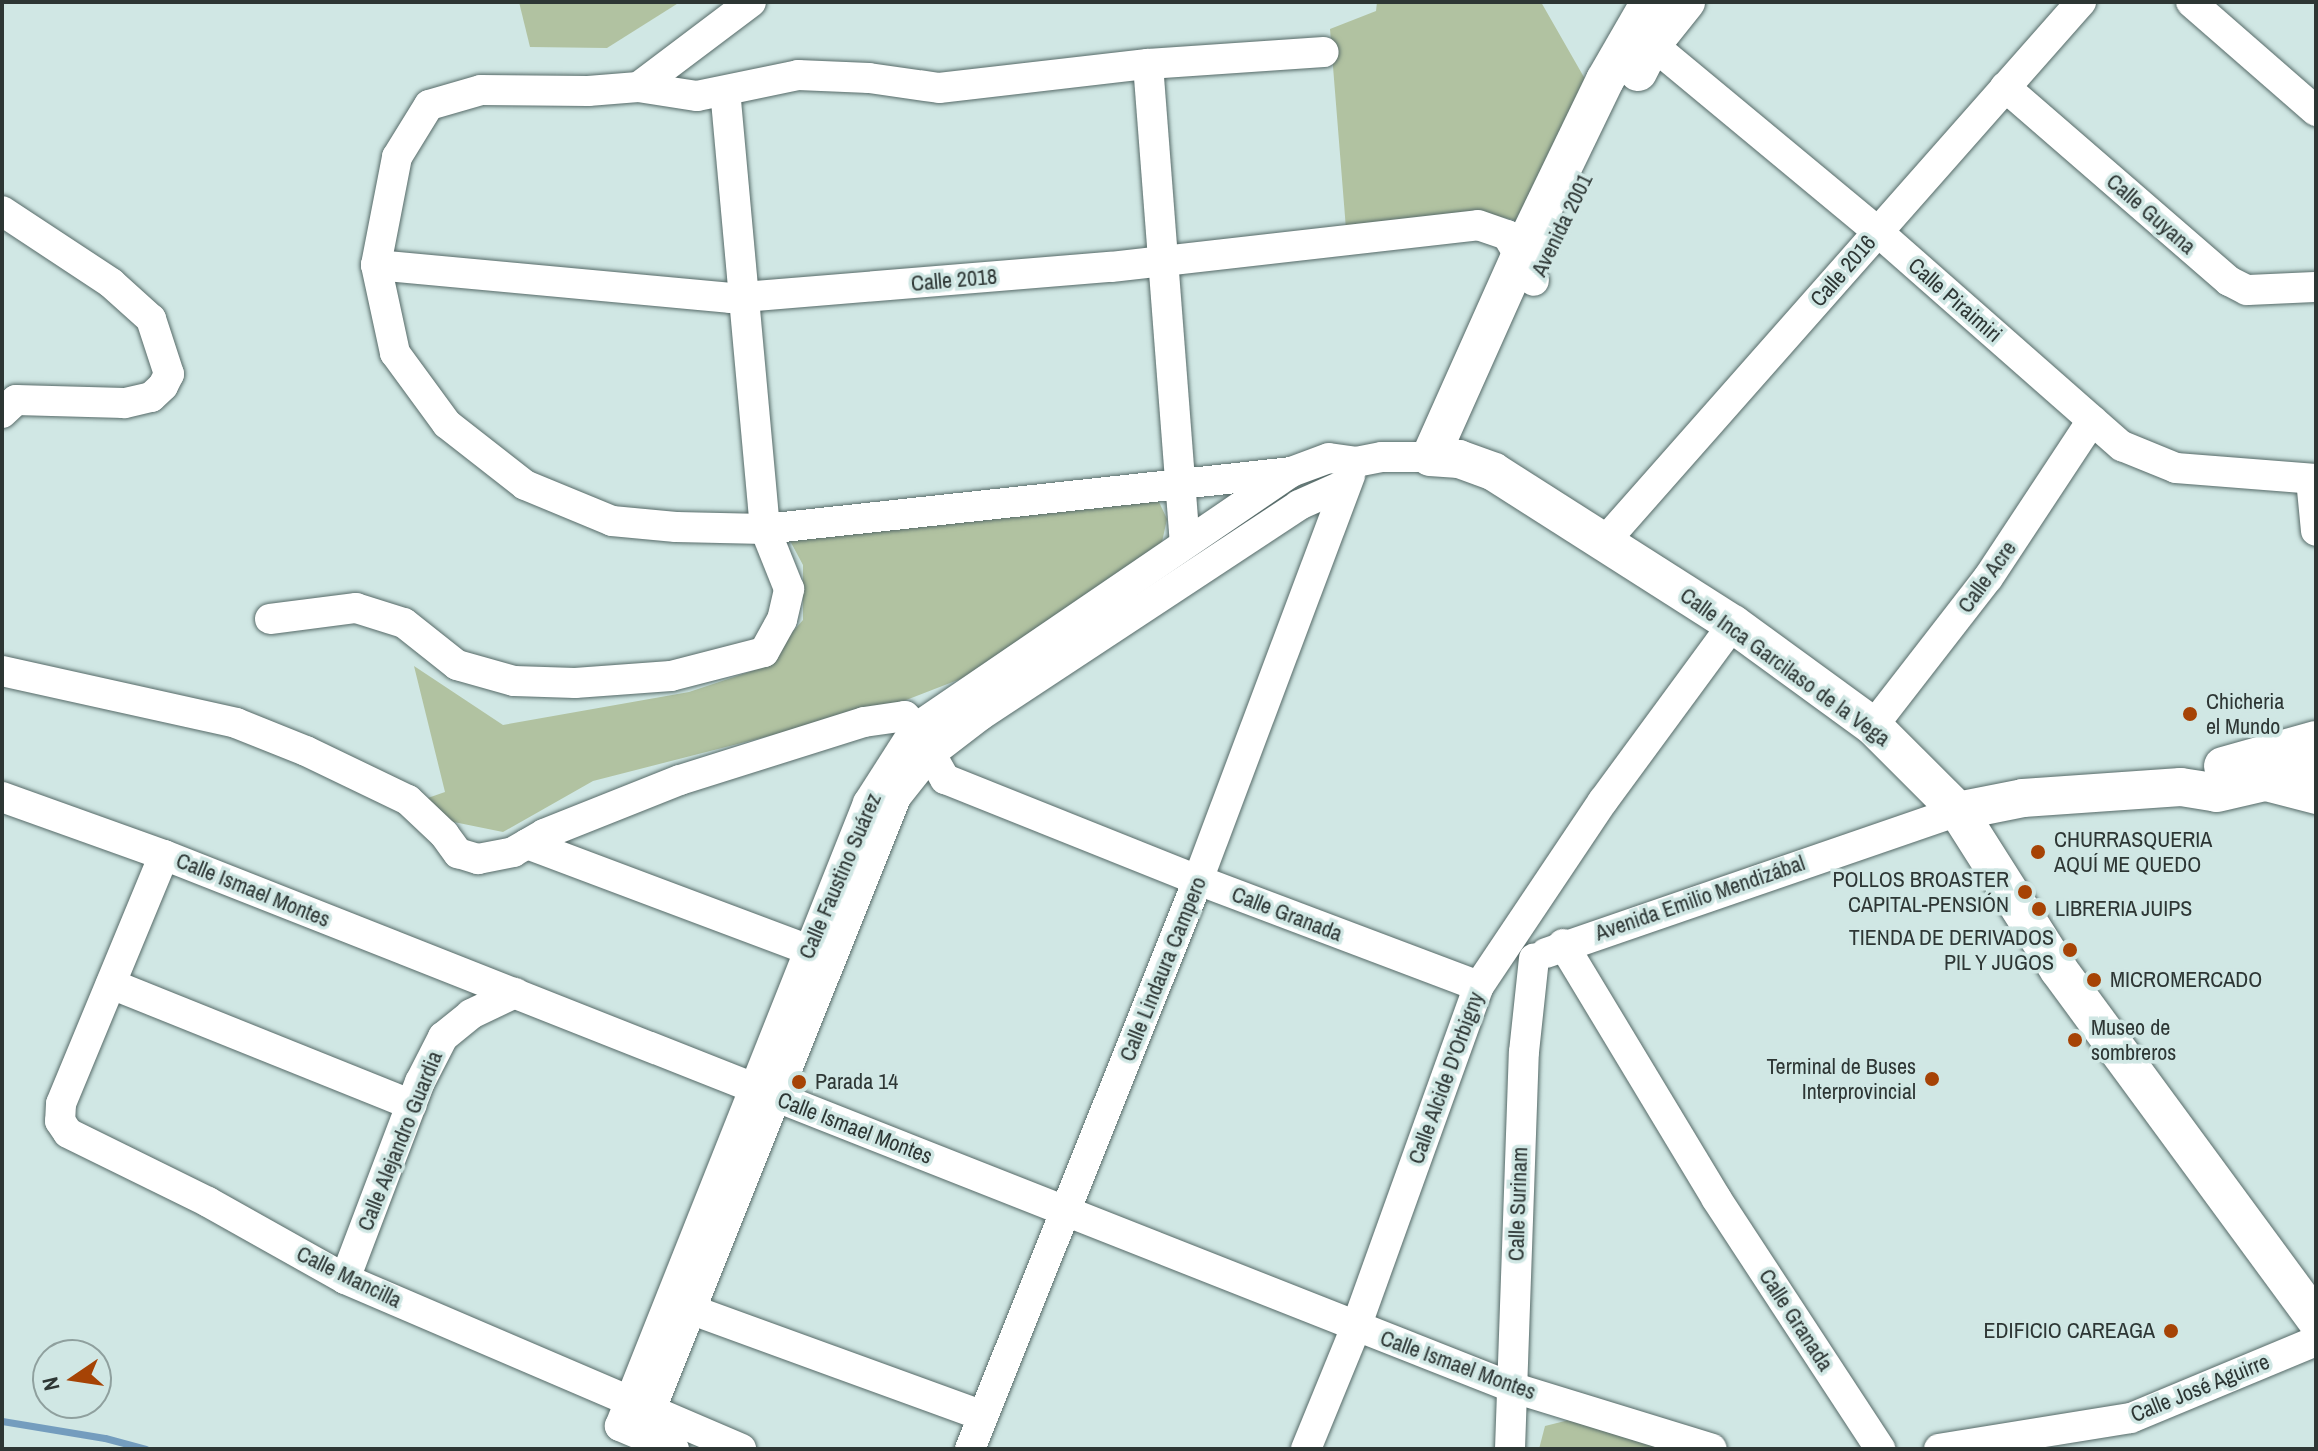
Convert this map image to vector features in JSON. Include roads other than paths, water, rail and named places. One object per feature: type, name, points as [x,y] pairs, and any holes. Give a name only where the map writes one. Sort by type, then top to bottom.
[{"type":"main road","name":"Avenida 2001","points":[[1445,458],[1527,268],[1646,25],[1686,2]]},
{"type":"main road","name":"Calle Inca Garcilaso de la Vega","points":[[1445,458],[1494,472],[1606,540],[1733,624],[1873,726],[1958,811],[2059,970],[2316,1320]]},
{"type":"main road","name":"Avenida Emilio Mendizábal","points":[[2181,787],[2208,770],[2316,740]]},
{"type":"main road","name":"Avenida Emilio Mendizábal","points":[[1958,811],[2023,798],[2181,787],[2217,793],[2316,770]]},
{"type":"street","points":[[638,87],[751,2]]},
{"type":"street","name":"Calle 2016","points":[[1606,540],[2081,2]]},
{"type":"street","points":[[2191,2],[2316,111]]},
{"type":"street","name":"Calle Piraimiri","points":[[1646,25],[2122,446],[2176,468],[2314,479]]},
{"type":"street","points":[[1291,472],[765,529],[612,521],[525,485],[447,424],[395,353],[376,265],[397,157],[429,105],[481,90],[588,91],[638,87],[697,96],[798,75],[869,78],[939,88],[1148,64],[1324,52]]},
{"type":"street","points":[[1148,64],[1185,542]]},
{"type":"street","name":"Calle Guyana","points":[[2005,87],[2229,281],[2247,290],[2316,287]]},
{"type":"street","points":[[270,619],[356,608],[404,623],[457,665],[514,681],[575,683],[671,676],[764,652],[782,620],[789,589],[765,529],[725,92]]},
{"type":"street","points":[[2,211],[111,283],[151,319],[169,374],[163,386],[151,397],[124,403],[16,400],[2,413]]},
{"type":"street","name":"Calle 2018","points":[[376,265],[744,297],[1163,261],[1478,225],[1507,235],[1527,268]]},
{"type":"street","name":"Calle Acre","points":[[1873,726],[1988,578],[2092,420]]},
{"type":"street","name":"Calle Faustino Suárez","points":[[923,741],[981,715],[1350,474],[1382,457],[1445,458]]},
{"type":"street","name":"Calle Faustino Suárez","points":[[634,1412],[680,1306],[820,954],[923,741],[1185,542],[1291,472],[1329,458],[1350,474]]},
{"type":"street","name":"Calle Lindaura Campero","points":[[970,1449],[1198,880],[1350,474]]},
{"type":"street","points":[[2314,479],[2316,531]]},
{"type":"street","name":"Calle Alcide D'Orbigny","points":[[1306,1449],[1356,1327],[1479,986],[1603,801],[1733,624]]},
{"type":"street","points":[[2,671],[236,723],[306,751],[408,800],[444,834],[458,853],[492,858],[513,852],[680,780],[864,722],[905,716],[923,741]]},
{"type":"street","name":"Calle Granada","points":[[923,741],[945,779],[1198,880],[1479,986]]},
{"type":"street","points":[[2256,784],[2316,799]]},
{"type":"street","name":"Calle Ismael Montes","points":[[2,797],[164,855],[1511,1387],[1712,1449]]},
{"type":"street","name":"Avenida Emilio Mendizábal","points":[[1534,959],[1563,944],[1958,811]]},
{"type":"street","points":[[527,844],[820,954]]},
{"type":"street","points":[[164,855],[111,984],[412,1105]]},
{"type":"street","points":[[1508,942],[1534,959]]},
{"type":"street","name":"Calle Granada","points":[[1563,944],[1716,1198],[1880,1449]]},
{"type":"street","name":"Calle Surinam","points":[[1510,1449],[1524,1052],[1534,959]]},
{"type":"street","name":"Calle Mancilla","points":[[111,984],[61,1104],[60,1121],[68,1133],[208,1202],[345,1279],[634,1412]]},
{"type":"street","name":"Calle Alejandro Guardia","points":[[345,1279],[412,1105],[443,1037],[471,1014],[515,993]]},
{"type":"street","points":[[680,1306],[983,1416]]},
{"type":"street","name":"Calle José Aguirre","points":[[1939,1449],[2131,1418],[2316,1341]]},
{"type":"street","points":[[634,1412],[674,1449]]},
{"type":"street","points":[[634,1412],[741,1449]]},
{"type":"waterway","points":[[2,1421],[105,1438],[146,1449]]},
{"type":"place","name":"Chicheria el Mundo","points":[[2190,714]]},
{"type":"place","name":"CHURRASQUERIA AQUÍ ME QUEDO","points":[[2038,852]]},
{"type":"place","name":"POLLOS BROASTER CAPITAL-PENSIÓN","points":[[2025,892]]},
{"type":"place","name":"LIBRERIA JUIPS","points":[[2039,909]]},
{"type":"place","name":"TIENDA DE DERIVADOS PIL Y JUGOS","points":[[2070,950]]},
{"type":"place","name":"MICROMERCADO","points":[[2094,980]]},
{"type":"place","name":"Museo de sombreros","points":[[2075,1040]]},
{"type":"place","name":"Terminal de Buses Interprovincial","points":[[1932,1079]]},
{"type":"place","name":"Parada 14","points":[[799,1082]]},
{"type":"place","name":"EDIFICIO CAREAGA","points":[[2171,1331]]}]
